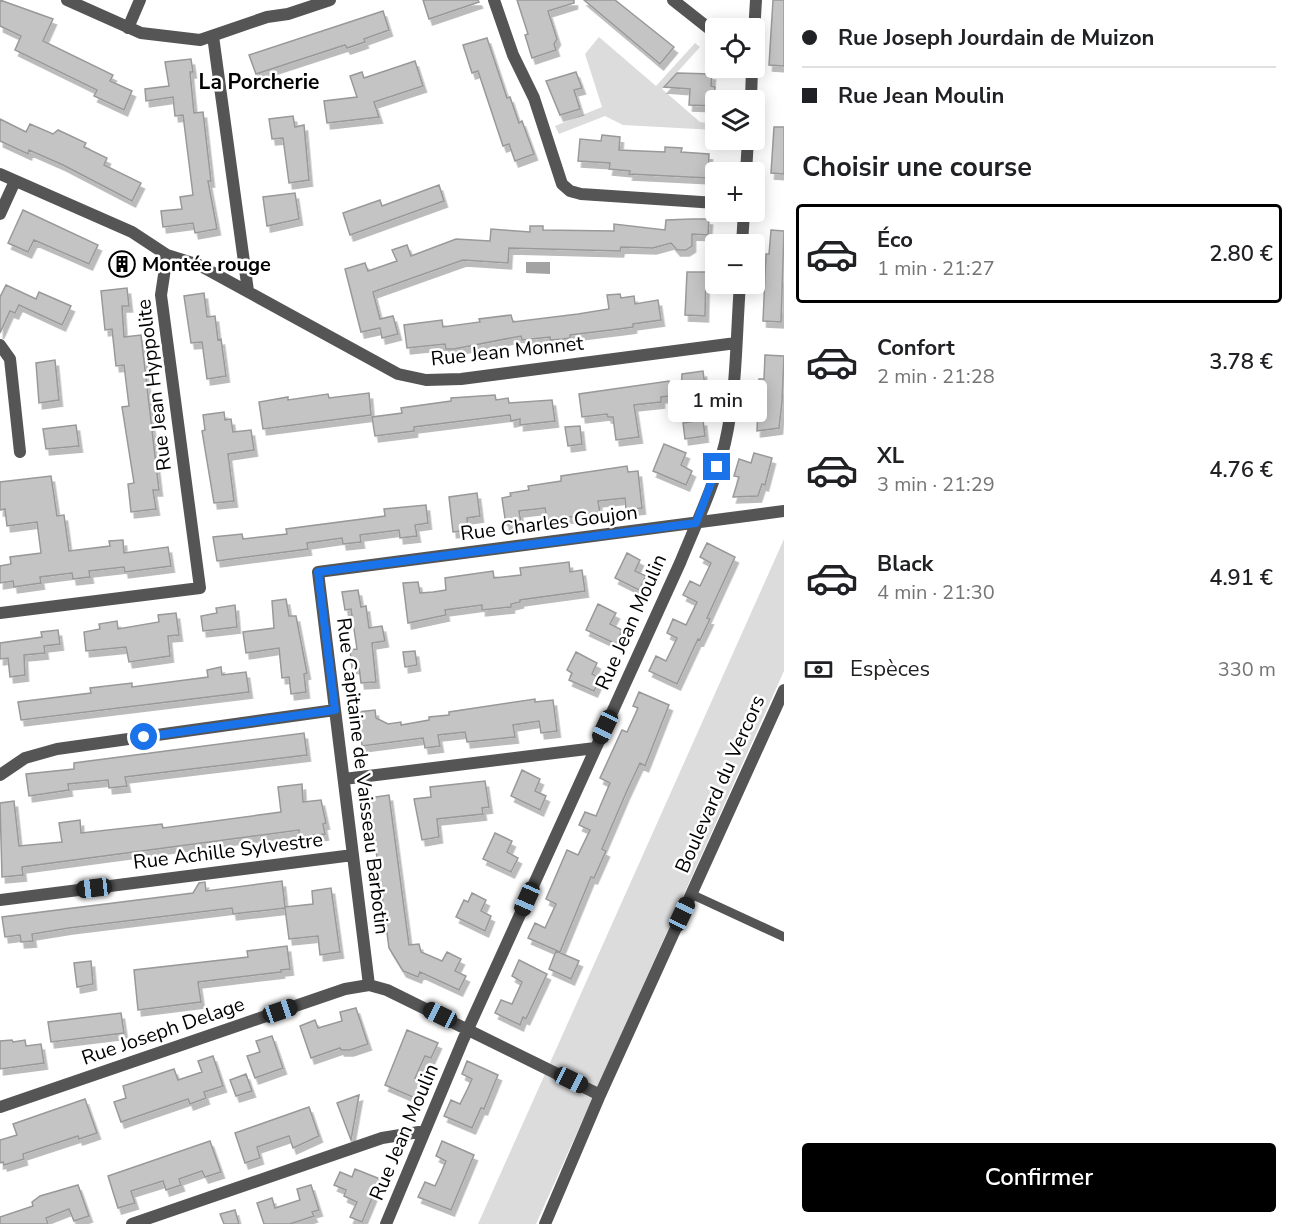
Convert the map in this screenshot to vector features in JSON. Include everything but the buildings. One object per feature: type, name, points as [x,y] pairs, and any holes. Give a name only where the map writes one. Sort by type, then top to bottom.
[{"type":"street","points":[[67,0],[141,33],[200,40],[267,17],[288,15],[330,0]]},
{"type":"street","points":[[128,28],[140,0]]},
{"type":"street","points":[[494,0],[513,55],[534,98],[562,184],[570,191],[581,194],[705,202]]},
{"type":"street","points":[[673,0],[705,25]]},
{"type":"street","points":[[755,18],[756,0]]},
{"type":"street","points":[[213,36],[248,291]]},
{"type":"street","points":[[0,174],[132,232],[167,255]]},
{"type":"street","points":[[0,214],[15,181]]},
{"type":"street","name":"Rue Jean Monnet","points":[[167,255],[199,265],[398,374],[426,380],[460,379],[736,344]]},
{"type":"street","name":"Rue Jean Hyppolite","points":[[0,613],[200,588],[161,296],[167,255]]},
{"type":"street","name":"Rue Jean Moulin","points":[[386,1224],[468,1029],[696,523],[724,444],[732,405],[739,294]]},
{"type":"street","points":[[0,345],[10,358],[20,452]]},
{"type":"street","name":"Rue Charles Goujon","points":[[318,572],[784,512]]},
{"type":"street","name":"Rue Capitaine de Vaisseau Barbotin","points":[[318,572],[369,985]]},
{"type":"street","name":"Boulevard du Vercors","points":[[545,1224],[600,1095],[784,690]]},
{"type":"street","points":[[0,775],[24,758],[57,749],[335,710]]},
{"type":"street","points":[[344,779],[595,748]]},
{"type":"street","name":"Rue Achille Sylvestre","points":[[0,900],[353,855]]},
{"type":"street","points":[[369,985],[387,990],[600,1095]]},
{"type":"street","name":"Rue Joseph Delage","points":[[0,1107],[345,989],[369,985]]},
{"type":"street","points":[[132,1224],[382,1138],[425,1131]]},
{"type":"lane","points":[[691,894],[784,937]]},
{"type":"shaded area","points":[[599,37],[656,86],[695,43],[700,47],[662,89],[700,122],[705,123],[705,129],[623,125],[605,116],[559,134],[555,126],[602,107],[585,54]]},
{"type":"shaded area","points":[[526,262],[550,262],[550,274],[526,273]]},
{"type":"shaded area","points":[[784,539],[784,671],[536,1224],[478,1224]]},
{"type":"place","name":"Montée rouge","points":[[122,264]]},
{"type":"district","name":"La Porcherie","points":[[259,82]]},
{"type":"route","points":[[144,737],[335,710],[318,572],[696,523],[717,467]]}]
